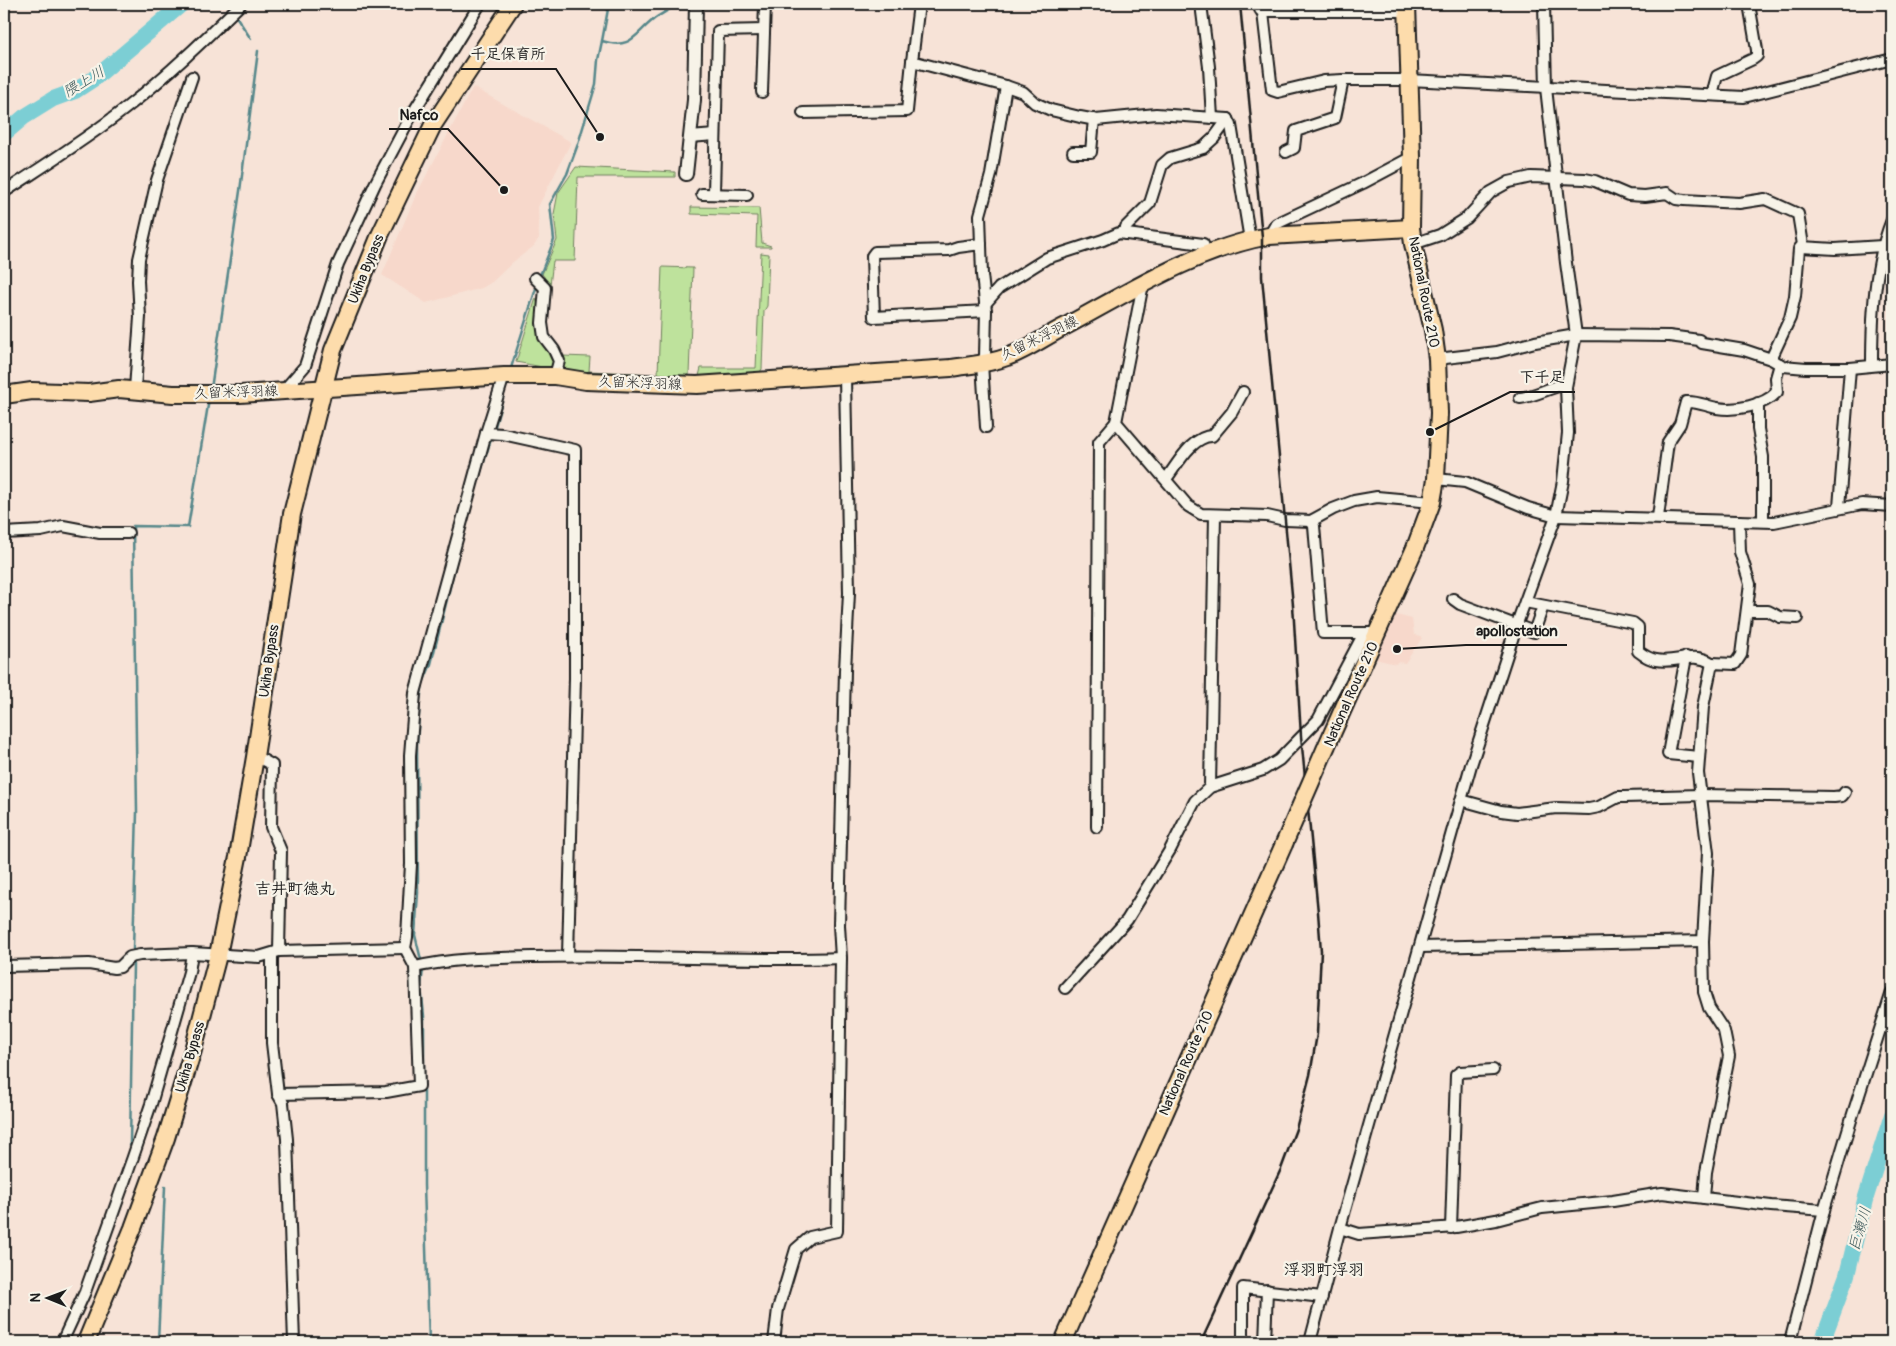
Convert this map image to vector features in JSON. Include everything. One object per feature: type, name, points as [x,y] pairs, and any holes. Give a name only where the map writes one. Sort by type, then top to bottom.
[{"type":"main road","name":"Ukiha Bypass","points":[[86,1342],[133,1228],[166,1138],[193,1050],[218,955],[238,857],[255,757],[292,514],[333,350],[397,196],[433,125],[512,4]]},
{"type":"main road","points":[[1262,6],[1407,6]]},
{"type":"main road","name":"National Route 210","points":[[1063,1342],[1284,844],[1327,745],[1371,633],[1415,548],[1432,502],[1436,479],[1437,359],[1433,330],[1412,236],[1412,157],[1407,6]]},
{"type":"main road","name":"久留米浮羽線","points":[[4,395],[32,391],[76,394],[135,389],[173,394],[210,394],[504,376],[555,376],[586,381],[681,385],[951,368],[1007,357],[1143,284],[1207,255],[1250,240],[1269,236],[1412,236]]},
{"type":"street","points":[[4,192],[127,108],[241,4]]},
{"type":"street","points":[[284,390],[304,366],[338,264],[375,184],[411,116],[480,4]]},
{"type":"street","points":[[686,174],[694,100],[696,4]]},
{"type":"street","points":[[762,92],[765,4]]},
{"type":"street","points":[[803,113],[906,111],[919,4]]},
{"type":"street","points":[[1201,4],[1209,67],[1212,118]]},
{"type":"street","points":[[1310,1342],[1340,1228],[1461,800],[1516,626],[1556,516],[1563,481],[1568,432],[1566,384],[1576,335],[1546,88],[1544,4]]},
{"type":"street","points":[[1714,96],[1717,76],[1756,56],[1757,50],[1749,4]]},
{"type":"street","points":[[1262,6],[1272,90],[1278,92],[1324,81],[1409,80],[1744,97],[1892,59]]},
{"type":"street","points":[[714,194],[718,31],[764,30]]},
{"type":"street","points":[[912,60],[1023,92],[1035,103],[1052,110],[1094,119],[1156,114],[1228,119]]},
{"type":"street","points":[[135,389],[140,317],[139,259],[157,180],[192,77]]},
{"type":"street","points":[[1286,152],[1294,148],[1296,131],[1334,118],[1343,80]]},
{"type":"street","points":[[986,427],[982,363],[985,356],[986,307],[982,275],[980,215],[991,175],[1006,86]]},
{"type":"street","points":[[1073,152],[1092,152],[1094,119]]},
{"type":"street","points":[[1125,234],[1126,228],[1150,203],[1162,165],[1170,158],[1203,148],[1214,138],[1228,119]]},
{"type":"street","points":[[1228,119],[1231,125],[1240,170],[1250,240]]},
{"type":"street","points":[[690,137],[715,135]]},
{"type":"street","points":[[1269,236],[1276,224],[1355,187],[1412,157]]},
{"type":"street","points":[[1412,236],[1440,235],[1467,218],[1491,192],[1509,182],[1531,177],[1595,181],[1628,195],[1667,194],[1676,199],[1739,203],[1769,199],[1798,214],[1803,245],[1799,249],[1795,296],[1790,318],[1776,362],[1777,392],[1773,397],[1758,403],[1725,409],[1686,402],[1680,424],[1668,442],[1658,518]]},
{"type":"street","points":[[702,194],[747,195]]},
{"type":"street","points":[[1872,364],[1872,323],[1882,246],[1892,220]]},
{"type":"street","points":[[986,307],[999,288],[1047,258],[1119,233],[1203,244],[1207,255]]},
{"type":"street","points":[[981,244],[949,250],[875,252],[872,256],[874,317],[986,307]]},
{"type":"street","points":[[1801,247],[1835,249],[1882,246]]},
{"type":"street","points":[[538,281],[545,288],[542,323],[544,337],[554,350],[559,361],[555,376]]},
{"type":"street","points":[[1097,827],[1099,442],[1116,422],[1143,284]]},
{"type":"street","points":[[1437,359],[1497,352],[1535,342],[1576,335],[1669,336],[1699,340],[1702,344],[1744,350],[1776,362],[1806,368],[1850,368],[1872,364],[1892,364]]},
{"type":"street","points":[[1838,507],[1850,368]]},
{"type":"street","points":[[405,948],[411,864],[410,756],[415,693],[486,433],[504,376]]},
{"type":"street","points":[[774,1342],[778,1309],[796,1249],[810,1237],[837,1231],[841,958],[839,925],[845,670],[849,593],[845,376]]},
{"type":"street","points":[[1520,398],[1530,397],[1566,384]]},
{"type":"street","points":[[1166,480],[1192,446],[1202,437],[1212,436],[1232,412],[1243,392]]},
{"type":"street","points":[[1758,403],[1758,429],[1762,457],[1762,522]]},
{"type":"street","points":[[1116,422],[1188,506],[1200,514],[1267,516],[1285,520],[1311,521],[1354,501],[1377,498],[1432,502]]},
{"type":"street","points":[[486,433],[503,434],[575,450],[575,678],[568,956]]},
{"type":"street","points":[[1436,479],[1465,482],[1528,508],[1556,516],[1774,522],[1838,507],[1862,504],[1892,506]]},
{"type":"street","points":[[1210,787],[1215,515]]},
{"type":"street","points":[[1311,521],[1314,526],[1323,633],[1371,633]]},
{"type":"street","points":[[1525,602],[1632,623],[1638,627],[1638,651],[1655,660],[1664,661],[1686,657],[1703,658],[1712,663],[1735,664],[1741,655],[1750,584],[1740,552],[1739,521]]},
{"type":"street","points":[[4,533],[41,531],[63,526],[100,533],[128,533]]},
{"type":"street","points":[[1453,599],[1460,604],[1534,632],[1543,606]]},
{"type":"street","points":[[1747,611],[1768,611],[1780,617],[1797,618]]},
{"type":"street","points":[[1065,988],[1127,920],[1170,850],[1195,801],[1210,787],[1263,770],[1279,760],[1318,720],[1371,633]]},
{"type":"street","points":[[1686,657],[1668,754],[1699,757]]},
{"type":"street","points":[[1704,1198],[1706,1172],[1729,1056],[1724,1031],[1709,1008],[1704,992],[1703,941],[1708,853],[1698,772],[1703,707],[1712,663]]},
{"type":"street","points":[[262,760],[272,765],[271,827],[281,851],[272,1043],[278,1094],[283,1103],[287,1139],[294,1342]]},
{"type":"street","points":[[1461,800],[1501,811],[1517,813],[1556,808],[1589,809],[1599,807],[1618,798],[1700,796],[1834,797],[1842,796],[1845,792]]},
{"type":"street","points":[[1420,947],[1703,941]]},
{"type":"street","points":[[4,966],[89,964],[114,968],[120,967],[130,957],[192,952],[259,957],[276,953],[405,948],[422,965],[419,1086],[386,1092],[278,1094]]},
{"type":"street","points":[[62,1342],[85,1292],[145,1122],[189,972],[192,952]]},
{"type":"street","points":[[422,965],[457,960],[568,956],[796,960],[841,958]]},
{"type":"street","points":[[1790,1342],[1824,1210],[1892,992]]},
{"type":"street","points":[[1451,1228],[1456,1075],[1460,1072],[1493,1070]]},
{"type":"street","points":[[1340,1228],[1359,1234],[1451,1228],[1496,1220],[1542,1208],[1613,1201],[1662,1192],[1824,1210]]},
{"type":"street","points":[[1243,1342],[1243,1288],[1322,1297]]},
{"type":"street","points":[[1265,1342],[1267,1290]]},
{"type":"shaded area","points":[[473,87],[571,142],[538,207],[539,238],[534,246],[513,262],[492,282],[482,288],[426,303],[382,275],[415,197]]},
{"type":"shaded area","points":[[1393,614],[1412,619],[1414,634],[1422,638],[1405,663],[1397,662],[1396,664],[1375,659]]},
{"type":"green space","points":[[576,167],[675,172],[675,177],[578,177],[575,261],[553,261],[550,285],[542,274],[557,240],[554,214],[558,193]]},
{"type":"green space","points":[[691,207],[759,208],[762,243],[771,247],[756,247],[757,216],[691,214]]},
{"type":"green space","points":[[761,253],[769,254],[767,306],[764,311],[762,369],[760,372],[699,376],[701,368],[756,368]]},
{"type":"green space","points":[[662,267],[693,268],[689,375],[682,377],[611,377],[563,370],[563,356],[590,357],[589,371],[658,374]]},
{"type":"green space","points":[[536,298],[554,357],[553,369],[516,362]]},
{"type":"waterway","name":"隈上川","points":[[4,134],[24,117],[53,99],[75,91],[95,78],[182,4]]},
{"type":"waterway","points":[[602,41],[609,4]]},
{"type":"waterway","points":[[539,278],[554,240],[550,204],[567,174],[578,144],[596,84],[602,41],[620,44],[631,40],[656,18],[676,4]]},
{"type":"waterway","points":[[234,13],[251,39]]},
{"type":"waterway","points":[[211,389],[258,51]]},
{"type":"waterway","points":[[511,368],[537,285]]},
{"type":"waterway","points":[[494,430],[507,383]]},
{"type":"waterway","points":[[133,949],[137,812],[133,526],[188,527],[209,399]]},
{"type":"waterway","points":[[476,488],[492,436]]},
{"type":"waterway","points":[[422,964],[415,935],[418,893],[417,745],[420,700],[423,683],[431,664],[465,527]]},
{"type":"waterway","points":[[130,1145],[133,963]]},
{"type":"waterway","points":[[423,969],[421,986],[424,1016],[424,1185],[429,1342]]},
{"type":"waterway","name":"巨瀬川","points":[[1822,1342],[1847,1275],[1865,1200],[1892,1115]]},
{"type":"waterway","points":[[158,1342],[165,1187]]},
{"type":"railway","points":[[1201,1342],[1281,1169],[1296,1129],[1310,1075],[1317,1034],[1321,951],[1301,736],[1293,605],[1262,277],[1262,237],[1240,4]]},
{"type":"place","name":"千足保育所","points":[[600,137]]},
{"type":"place","name":"Nafco","points":[[504,190]]},
{"type":"place","name":"下千足","points":[[1430,432]]},
{"type":"place","name":"apollostation","points":[[1397,649]]},
{"type":"district","name":"吉井町徳丸","points":[[295,889]]},
{"type":"district","name":"浮羽町浮羽","points":[[1324,1270]]}]
